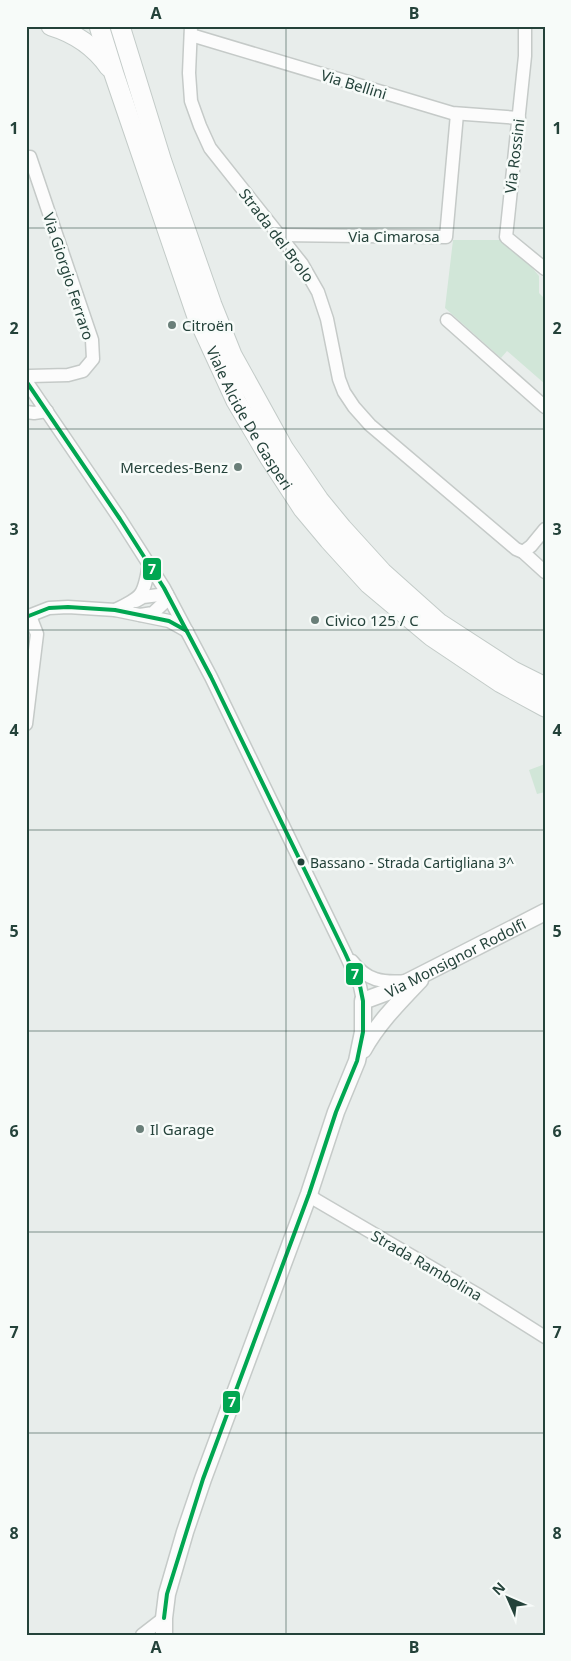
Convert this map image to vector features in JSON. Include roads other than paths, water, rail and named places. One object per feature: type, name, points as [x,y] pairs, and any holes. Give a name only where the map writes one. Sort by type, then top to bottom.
[{"type":"main road","points":[[50,26],[74,35],[102,57],[114,74]]},
{"type":"main road","name":"Viale Alcide De Gasperi","points":[[99,26],[196,314],[236,401],[278,472],[329,540],[369,584],[431,636],[501,683],[545,706]]},
{"type":"main road","name":"Viale Alcide De Gasperi","points":[[120,26],[162,162],[212,305],[232,355],[284,449],[319,500],[382,572],[438,623],[513,670],[545,687]]},
{"type":"street","name":"Via Rossini","points":[[526,26],[525,56],[506,237],[544,267]]},
{"type":"street","name":"Via Bellini","points":[[191,31],[457,114],[519,118]]},
{"type":"street","name":"Strada del Brolo","points":[[191,31],[191,101],[200,126],[210,148],[302,264],[318,292],[327,319],[344,392],[370,425],[516,548],[524,552],[545,572]]},
{"type":"street","name":"Via Cimarosa","points":[[280,235],[446,237],[457,114]]},
{"type":"street","name":"Via Giorgio Ferraro","points":[[26,157],[30,156],[92,340],[93,359],[83,371],[68,375],[30,376],[26,379]]},
{"type":"street","points":[[447,320],[545,407]]},
{"type":"street","points":[[26,379],[149,564],[168,596],[346,953],[360,986],[363,1001],[363,1032],[357,1061]]},
{"type":"street","points":[[26,412],[47,411]]},
{"type":"street","points":[[524,552],[545,529]]},
{"type":"street","points":[[135,601],[141,594],[146,581],[149,564]]},
{"type":"street","points":[[115,610],[148,596],[168,596]]},
{"type":"street","points":[[140,615],[153,613],[168,596]]},
{"type":"street","points":[[26,724],[37,634],[28,616],[49,608],[68,607],[115,610],[169,621],[187,631]]},
{"type":"street","name":"Via Monsignor Rodolfi","points":[[363,1001],[390,991],[545,912]]},
{"type":"street","points":[[346,953],[359,970],[374,979],[388,982],[411,980]]},
{"type":"street","points":[[164,1635],[167,1594],[203,1479],[309,1194],[336,1112],[357,1061],[372,1033],[429,971]]},
{"type":"street","name":"Strada Rambolina","points":[[309,1194],[316,1200],[545,1336]]},
{"type":"street","points":[[142,1635],[164,1618]]},
{"type":"place","name":"Citroën","points":[[172,325]]},
{"type":"place","name":"Mercedes-Benz","points":[[238,467]]},
{"type":"place","name":"Civico 125 / C","points":[[315,620]]},
{"type":"place","name":"Bassano - Strada Cartigliana 3^","points":[[301,862]]},
{"type":"place","name":"Il Garage","points":[[140,1129]]}]
